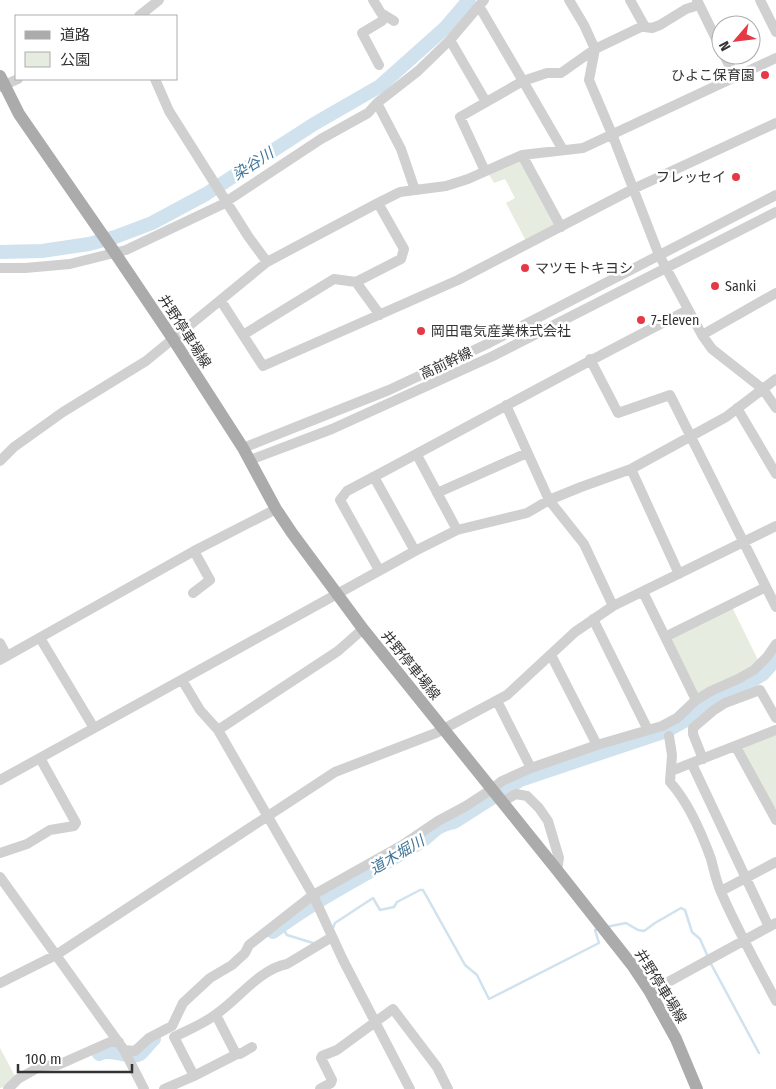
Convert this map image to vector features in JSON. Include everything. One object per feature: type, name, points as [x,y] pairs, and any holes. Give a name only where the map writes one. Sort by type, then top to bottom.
[{"type":"main road","name":"井野停車場線","points":[[1,83],[19,114],[173,339],[250,460],[276,509],[363,629],[632,965],[650,992],[676,1039],[697,1089]]},
{"type":"street","points":[[372,0],[381,14],[389,18],[362,34],[379,66]]},
{"type":"street","points":[[569,0],[584,25],[595,49],[589,80],[659,256],[702,335],[712,349],[764,388],[776,408]]},
{"type":"street","points":[[630,0],[643,26]]},
{"type":"street","points":[[760,0],[776,32]]},
{"type":"street","points":[[139,15],[152,2]]},
{"type":"street","points":[[485,172],[460,118],[522,81],[547,73],[561,73],[595,49],[643,26],[652,28],[660,25],[698,2],[711,29]]},
{"type":"street","points":[[0,268],[65,265],[144,243],[226,200],[321,139],[368,113],[377,103],[418,71],[450,40],[482,3],[522,81],[563,150]]},
{"type":"street","points":[[450,40],[486,102]]},
{"type":"street","points":[[0,461],[14,446],[63,412],[146,361],[267,262],[378,203],[400,192],[446,186],[485,172],[522,154],[583,148],[776,58]]},
{"type":"street","points":[[729,65],[735,77]]},
{"type":"street","points":[[1,83],[15,80]]},
{"type":"street","points":[[155,80],[169,111],[248,236],[267,262]]},
{"type":"street","points":[[377,103],[401,149],[414,190]]},
{"type":"street","points":[[221,301],[263,366],[458,280],[633,189],[776,123]]},
{"type":"street","points":[[522,154],[561,227]]},
{"type":"street","name":"高前幹線","points":[[242,448],[389,390],[478,348],[776,195]]},
{"type":"street","points":[[243,335],[334,279],[356,282],[401,259],[404,249],[378,203]]},
{"type":"street","name":"高前幹線","points":[[250,460],[332,429],[493,356],[776,212]]},
{"type":"street","points":[[356,282],[380,315]]},
{"type":"street","points":[[702,335],[776,293]]},
{"type":"street","points":[[379,570],[340,500],[347,491],[417,455],[590,359],[688,310]]},
{"type":"street","points":[[590,359],[618,413],[670,395],[776,608]]},
{"type":"street","points":[[0,780],[379,570],[457,530],[528,513],[549,500],[581,486],[631,469],[726,417],[776,379]]},
{"type":"street","points":[[506,406],[549,500],[584,544],[613,606]]},
{"type":"street","points":[[737,408],[776,474]]},
{"type":"street","points":[[438,493],[528,453]]},
{"type":"street","points":[[417,455],[457,530]]},
{"type":"street","points":[[631,469],[679,574]]},
{"type":"street","points":[[374,477],[415,551]]},
{"type":"street","points":[[0,643],[4,658],[194,551],[276,509]]},
{"type":"street","points":[[0,984],[56,955],[336,772],[444,729],[507,695],[575,632],[613,606],[776,526]]},
{"type":"street","points":[[193,592],[210,580],[194,551]]},
{"type":"street","points":[[665,637],[766,587]]},
{"type":"street","points":[[643,592],[696,700]]},
{"type":"street","points":[[593,619],[648,730]]},
{"type":"street","points":[[218,730],[338,651],[363,629]]},
{"type":"street","points":[[40,638],[94,728]]},
{"type":"street","points":[[8,1089],[18,1079],[41,1066],[58,1065],[110,1042],[135,1051],[149,1038],[172,1026],[183,1004],[210,978],[232,965],[245,953],[249,945],[313,895],[404,844],[438,821],[466,806],[502,781],[531,768],[597,745],[662,726],[677,718],[696,700],[754,670],[767,657],[776,644]]},
{"type":"street","points":[[551,655],[597,745]]},
{"type":"street","points":[[182,680],[200,710],[218,730],[313,895],[374,1021],[410,1089]]},
{"type":"street","points":[[703,759],[692,734],[693,728],[714,710],[760,690],[776,718]]},
{"type":"street","points":[[497,701],[531,768]]},
{"type":"street","points":[[671,771],[776,730]]},
{"type":"street","points":[[669,736],[672,755],[670,782],[681,794],[711,859],[720,891],[743,940],[776,1001]]},
{"type":"street","points":[[736,747],[776,820]]},
{"type":"street","points":[[0,852],[26,844],[50,830],[74,826],[76,823],[40,758]]},
{"type":"street","points":[[650,992],[772,925],[746,878],[692,764]]},
{"type":"street","points":[[502,802],[516,794],[527,796],[539,808],[548,821],[559,858],[557,870]]},
{"type":"street","points":[[720,891],[776,862]]},
{"type":"street","points":[[0,877],[121,1046],[144,1089]]},
{"type":"street","points":[[194,1076],[174,1037],[216,1015],[262,975],[280,965],[287,964],[332,936]]},
{"type":"street","points":[[320,1089],[331,1083],[332,1080],[321,1058],[322,1056],[337,1050],[374,1021],[393,1009],[437,1067],[448,1089]]},
{"type":"street","points":[[216,1015],[237,1054]]},
{"type":"street","points":[[164,1089],[252,1047]]},
{"type":"green space","points":[[520,159],[555,222],[554,226],[526,241],[506,203],[515,198],[505,179],[494,183],[488,173]]},
{"type":"green space","points":[[732,607],[758,660],[752,668],[699,694],[670,641],[672,637]]},
{"type":"green space","points":[[776,735],[776,808],[774,809],[742,750],[743,747]]},
{"type":"green space","points":[[0,1048],[15,1076],[7,1086],[0,1088]]},
{"type":"waterway","name":"染谷川","points":[[0,252],[42,251],[89,244],[115,237],[152,223],[206,194],[314,124],[380,86],[445,28],[469,0]]},
{"type":"waterway","name":"道木堀川","points":[[273,932],[326,897],[424,840],[438,828],[454,822],[520,780],[666,731],[686,720],[704,704],[718,695],[745,685],[763,674],[776,659]]},
{"type":"waterway","points":[[332,930],[335,923],[373,898],[380,910],[394,907],[397,902],[423,890],[465,965],[477,975],[489,999],[599,943],[595,930],[599,929]]},
{"type":"waterway","points":[[606,927],[626,923],[638,930],[644,931],[681,908],[685,910],[692,932],[700,939],[708,957]]},
{"type":"waterway","points":[[281,926],[287,935],[313,943]]},
{"type":"waterway","points":[[710,962],[759,1053]]},
{"type":"waterway","name":"道木堀川","points":[[99,1054],[104,1052],[131,1056],[140,1054],[154,1039]]},
{"type":"place","name":"ひよこ保育園","points":[[765,75]]},
{"type":"place","name":"フレッセイ","points":[[736,177]]},
{"type":"place","name":"マツモトキヨシ","points":[[525,268]]},
{"type":"place","name":"Sanki","points":[[715,286]]},
{"type":"place","name":"7-Eleven","points":[[641,320]]},
{"type":"place","name":"岡田電気産業株式会社","points":[[421,331]]}]
